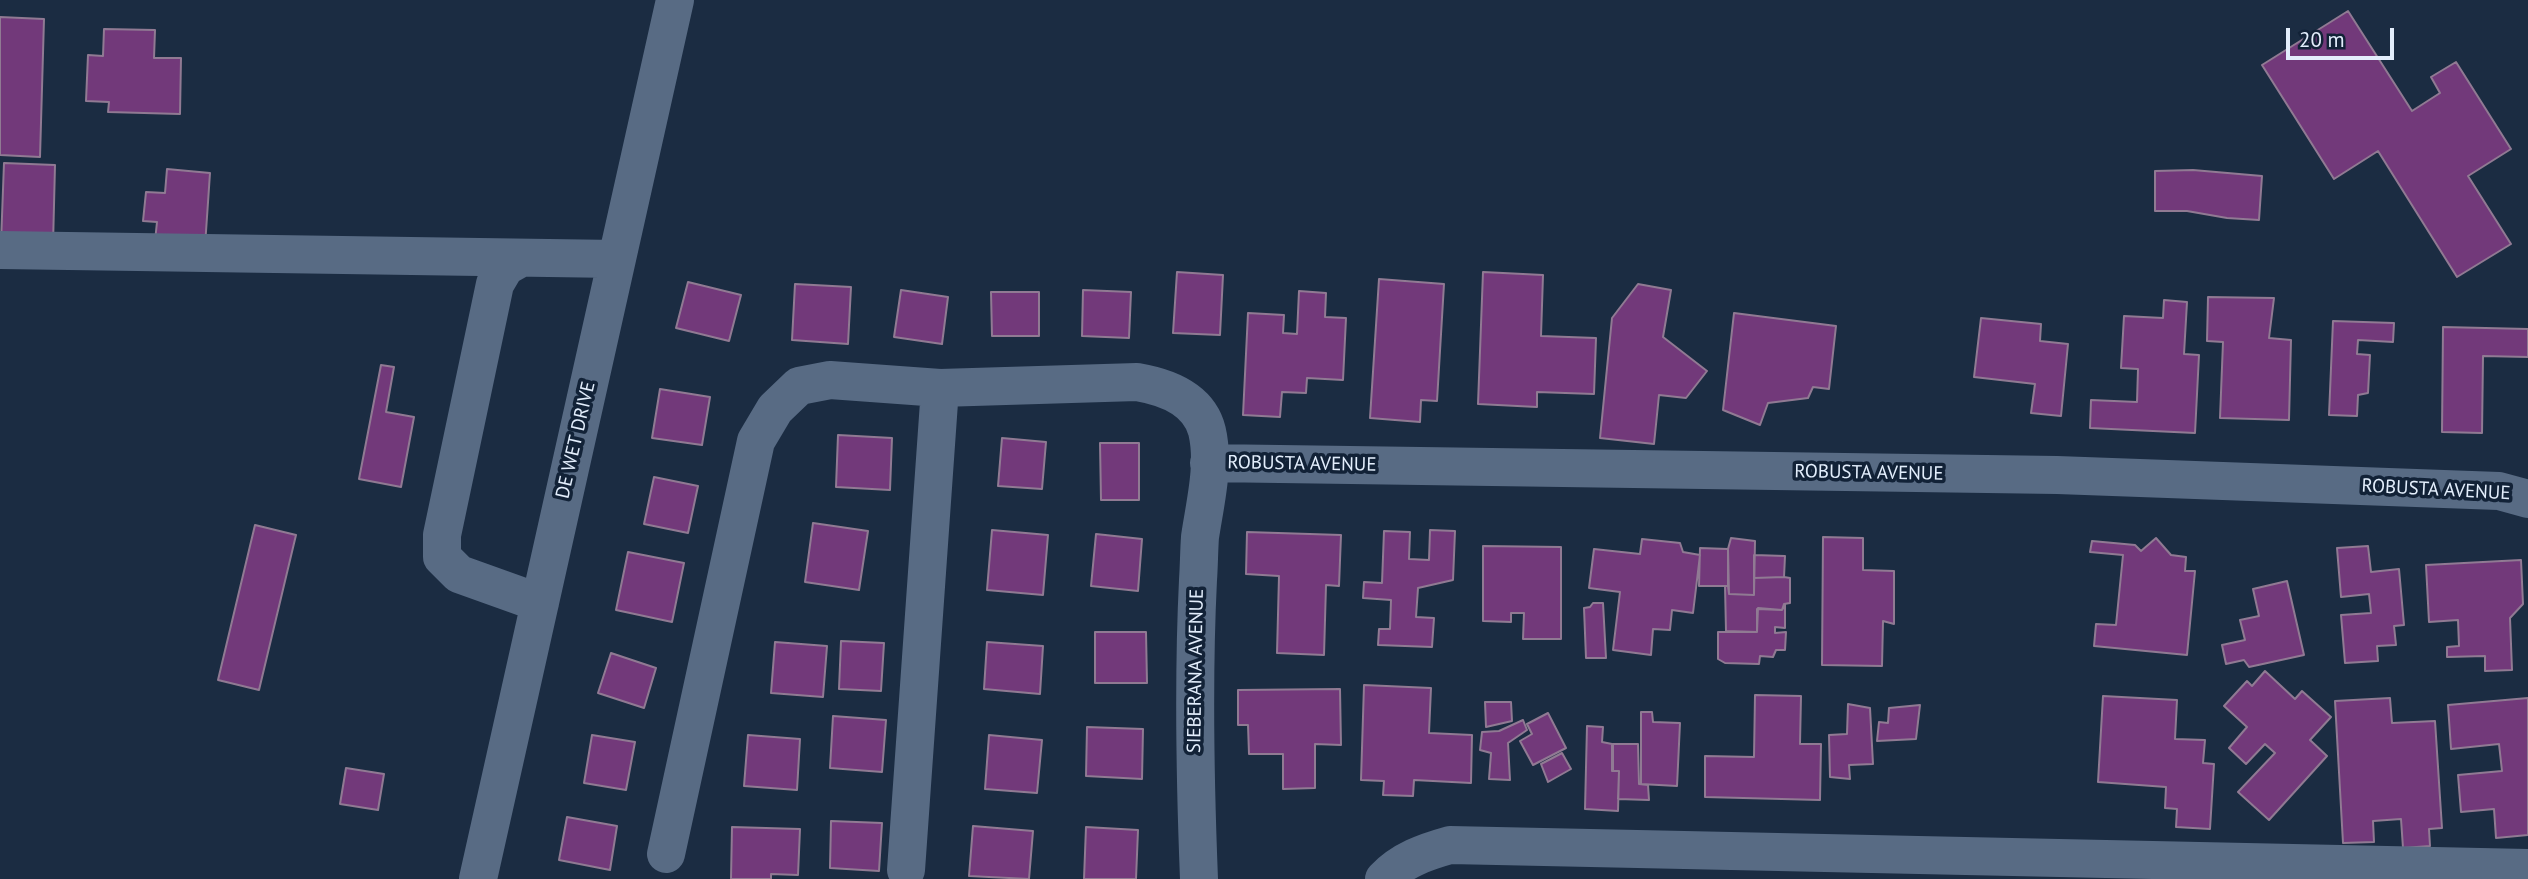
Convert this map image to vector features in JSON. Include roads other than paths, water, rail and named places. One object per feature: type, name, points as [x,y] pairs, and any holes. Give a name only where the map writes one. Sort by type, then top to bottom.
[{"type":"street","name":"DE WET DRIVE","points":[[478,879],[675,0]]},
{"type":"street","points":[[0,250],[617,259]]},
{"type":"street","points":[[522,258],[505,267],[495,284],[442,535],[442,557],[459,574],[540,603]]},
{"type":"street","name":"SIEBERANA AVENUE","points":[[666,853],[757,441],[775,409],[799,386],[830,380],[940,388],[1137,382],[1161,386],[1174,393],[1198,411],[1207,431],[1209,463],[1200,539],[1195,639],[1194,747],[1199,879]]},
{"type":"street","points":[[906,870],[940,388]]},
{"type":"street","name":"ROBUSTA AVENUE","points":[[1209,463],[2071,476],[2498,491],[2528,499]]},
{"type":"street","points":[[1384,879],[1395,867],[1424,852],[1450,845],[2528,868]]}]
